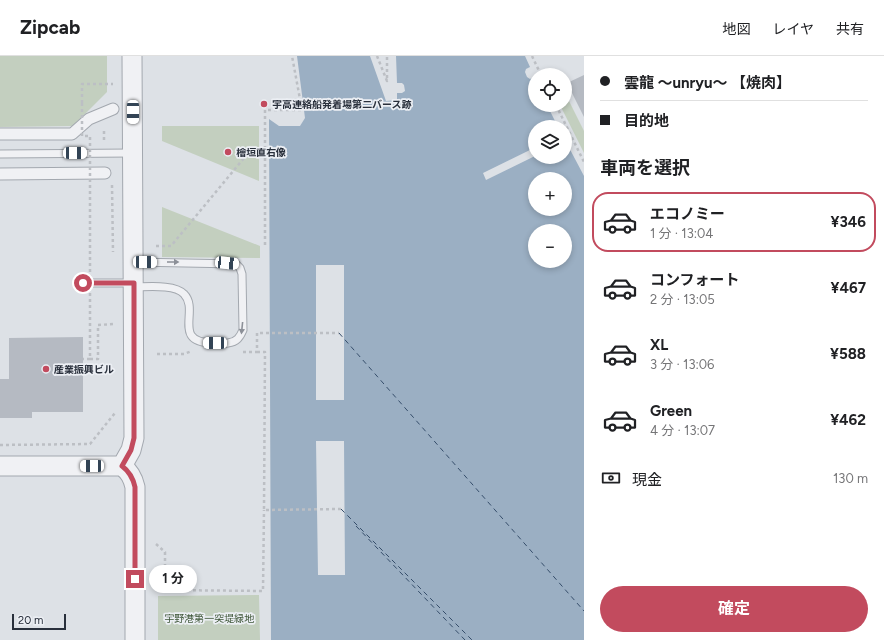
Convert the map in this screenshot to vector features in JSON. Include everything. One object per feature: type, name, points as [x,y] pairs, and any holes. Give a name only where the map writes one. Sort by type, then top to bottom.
[{"type":"street","points":[[122,466],[131,450],[134,438],[132,56]]},
{"type":"street","points":[[0,134],[72,134],[89,119],[113,109]]},
{"type":"street","points":[[0,174],[105,173]]},
{"type":"street","points":[[0,466],[122,466],[129,471],[134,480],[135,487],[135,640]]},
{"type":"lane","points":[[0,154],[133,153]]},
{"type":"lane","points":[[83,283],[134,285],[177,289],[184,293],[188,300],[189,331],[193,338],[202,343],[228,344],[241,337],[243,330],[242,274],[240,268],[236,264],[134,262]]},
{"type":"path","points":[[265,245],[265,110],[302,110],[292,56]]},
{"type":"path","points":[[377,56],[387,81],[387,56]]},
{"type":"path","points":[[532,56],[538,68]]},
{"type":"path","points":[[90,359],[90,136],[82,136],[82,84],[113,84]]},
{"type":"path","points":[[572,143],[584,162]]},
{"type":"path","points":[[156,246],[172,246],[249,152],[265,151]]},
{"type":"path","points":[[105,173],[112,183],[113,254]]},
{"type":"path","points":[[83,359],[98,359],[98,325],[114,324],[114,317]]},
{"type":"path","points":[[266,333],[339,333]]},
{"type":"path","points":[[156,544],[165,552],[165,590],[263,591],[265,510],[265,352],[257,352]]},
{"type":"path","points":[[0,445],[90,444],[115,414],[115,406]]},
{"type":"path","points":[[265,510],[341,509]]},
{"type":"green space","points":[[0,56],[107,56],[107,92],[73,126],[0,127]]},
{"type":"green space","points":[[572,107],[584,131],[584,153],[572,129],[572,120],[568,120],[564,112],[572,112]]},
{"type":"green space","points":[[162,126],[259,126],[259,181],[162,141]]},
{"type":"green space","points":[[162,207],[260,246],[260,258],[162,257]]},
{"type":"green space","name":"宇野港第一突堤緑地","points":[[259,595],[260,640],[158,640],[158,596]]},
{"type":"water","points":[[297,56],[370,56],[386,101],[397,100],[397,93],[402,93],[405,91],[402,83],[397,83],[396,56],[525,56],[530,67],[526,69],[525,72],[528,78],[528,112],[550,112],[554,120],[528,120],[528,164],[572,164],[572,153],[584,176],[584,640],[271,640],[269,119],[279,126],[300,126],[305,118]]},
{"type":"pier","points":[[528,151],[528,159],[486,180],[483,173]]},
{"type":"pier","points":[[316,265],[344,265],[344,400],[316,400]]},
{"type":"pier","points":[[316,441],[344,441],[345,575],[318,575]]},
{"type":"building","points":[[584,75],[584,117],[572,93],[572,81]]},
{"type":"building","name":"産業振興ビル","points":[[83,337],[83,412],[32,412],[32,418],[0,418],[0,379],[9,379],[9,338]]},
{"type":"ferry route","points":[[339,333],[584,611]]},
{"type":"ferry route","points":[[341,509],[472,640]]},
{"type":"ferry route","points":[[356,526],[465,640]]},
{"type":"place","name":"宇高連絡船発着場第二バース跡","points":[[264,104]]},
{"type":"place","name":"檜垣直右像","points":[[228,152]]},
{"type":"place","name":"産業振興ビル","points":[[46,369]]},
{"type":"route","points":[[83,283],[134,283],[134,438],[131,450],[122,466],[129,471],[134,480],[135,487],[135,579]]}]
